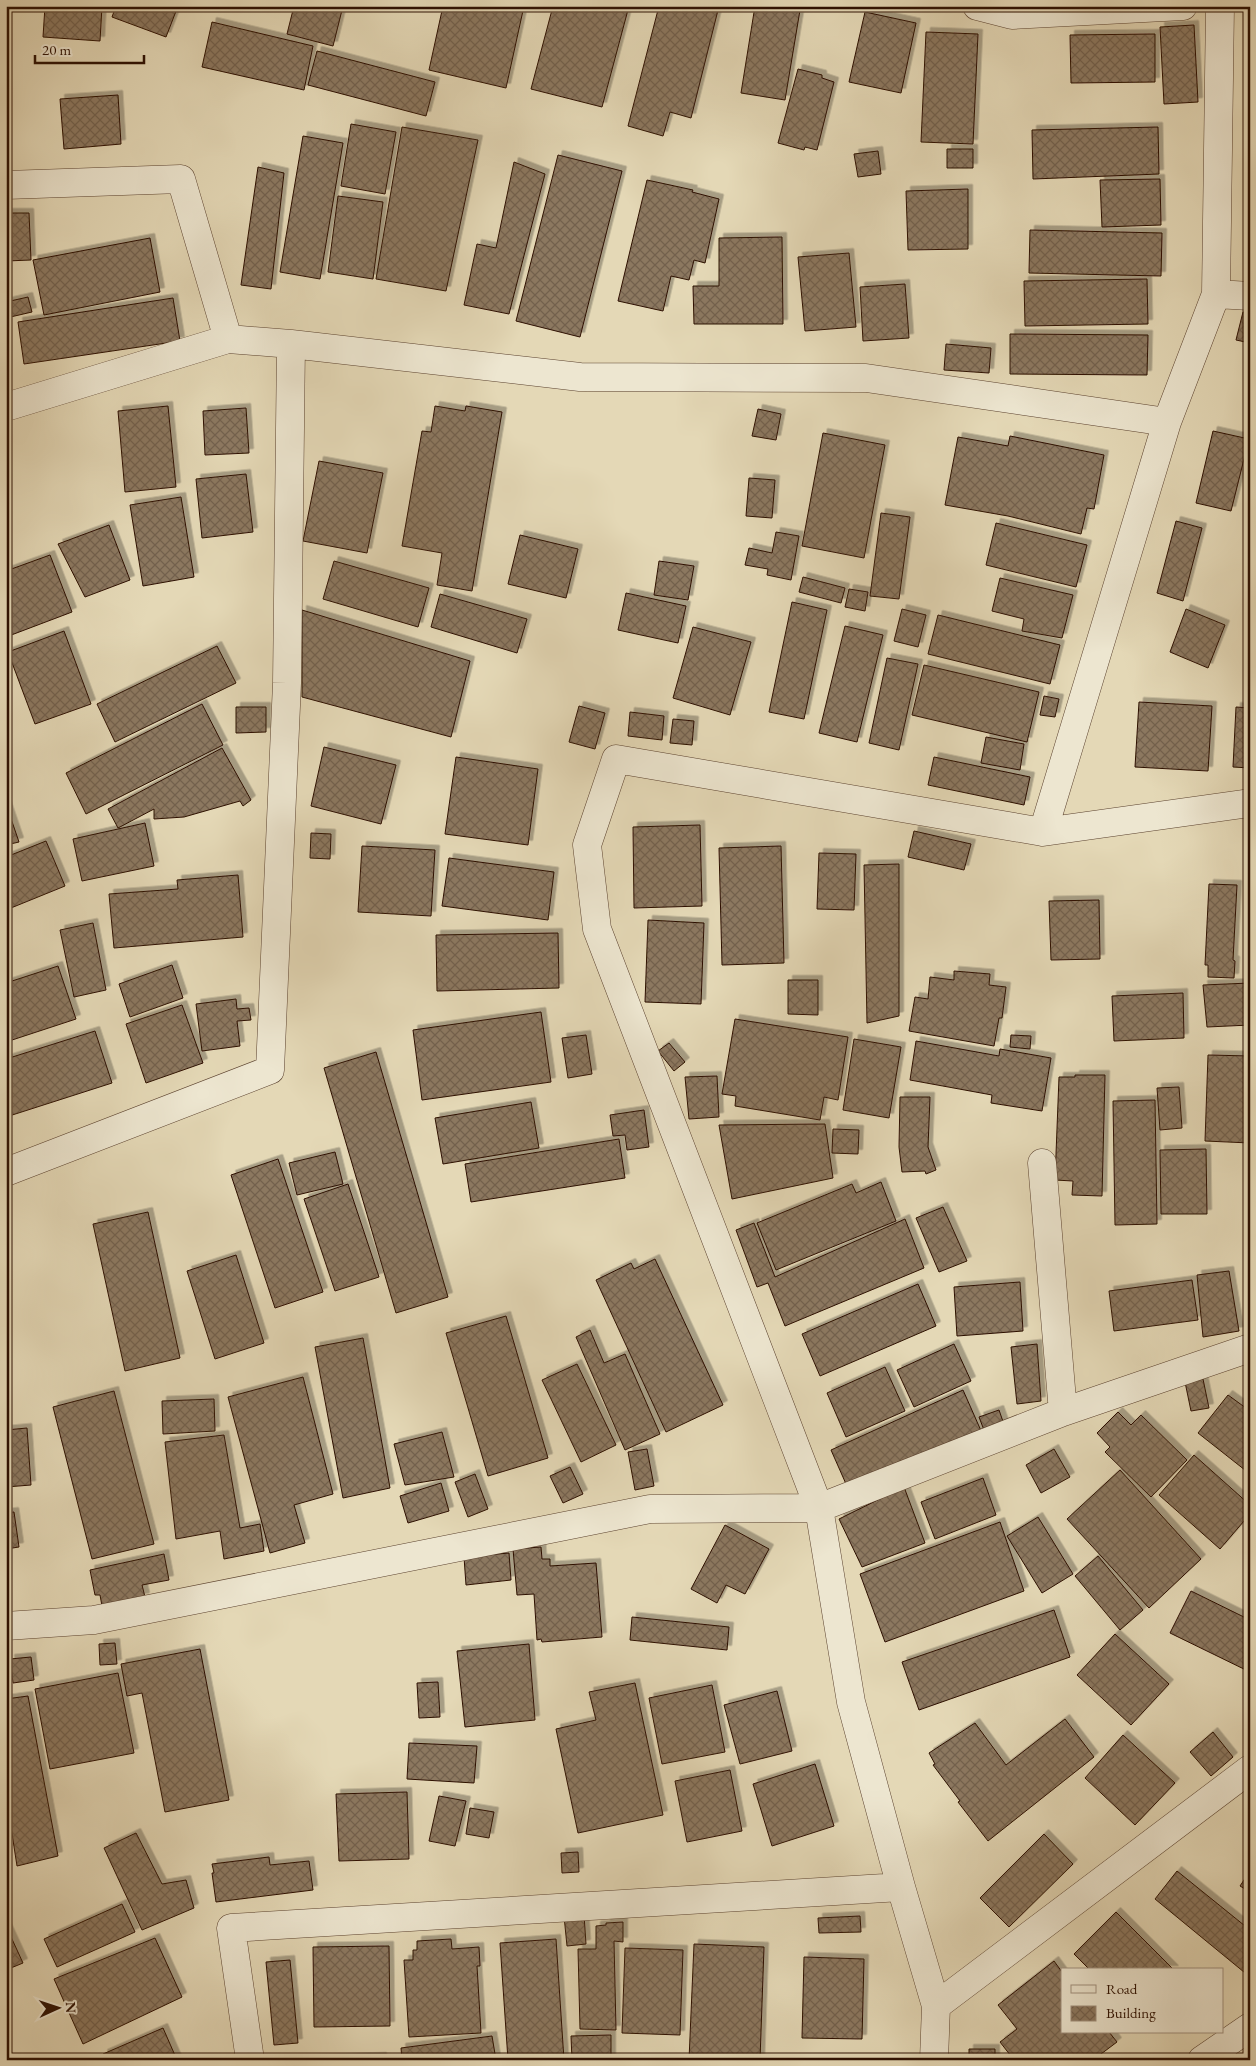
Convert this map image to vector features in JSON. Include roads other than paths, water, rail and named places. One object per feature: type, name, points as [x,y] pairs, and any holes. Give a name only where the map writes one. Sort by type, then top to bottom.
[{"type":"street","points":[[977,6],[1012,15],[1183,6]]},
{"type":"street","points":[[1043,832],[1166,422],[1216,294],[1220,6]]},
{"type":"street","points":[[6,185],[181,179],[228,339]]},
{"type":"street","points":[[1216,294],[1250,296]]},
{"type":"street","points":[[6,407],[228,339],[291,344],[580,378],[866,378],[1166,422]]},
{"type":"street","points":[[6,1172],[270,1070],[287,683],[291,344]]},
{"type":"street","points":[[934,2060],[936,2006],[901,1887],[851,1702],[819,1508],[597,929],[587,845],[616,759],[1043,832],[1250,803]]},
{"type":"street","points":[[1042,1163],[1063,1412]]},
{"type":"street","points":[[6,1626],[94,1620],[650,1509],[819,1508],[1063,1412],[1250,1348]]},
{"type":"street","points":[[936,2006],[1250,1769]]},
{"type":"street","points":[[250,2060],[231,1928],[901,1887]]},
{"type":"street","points":[[1202,2060],[1250,2027]]}]
